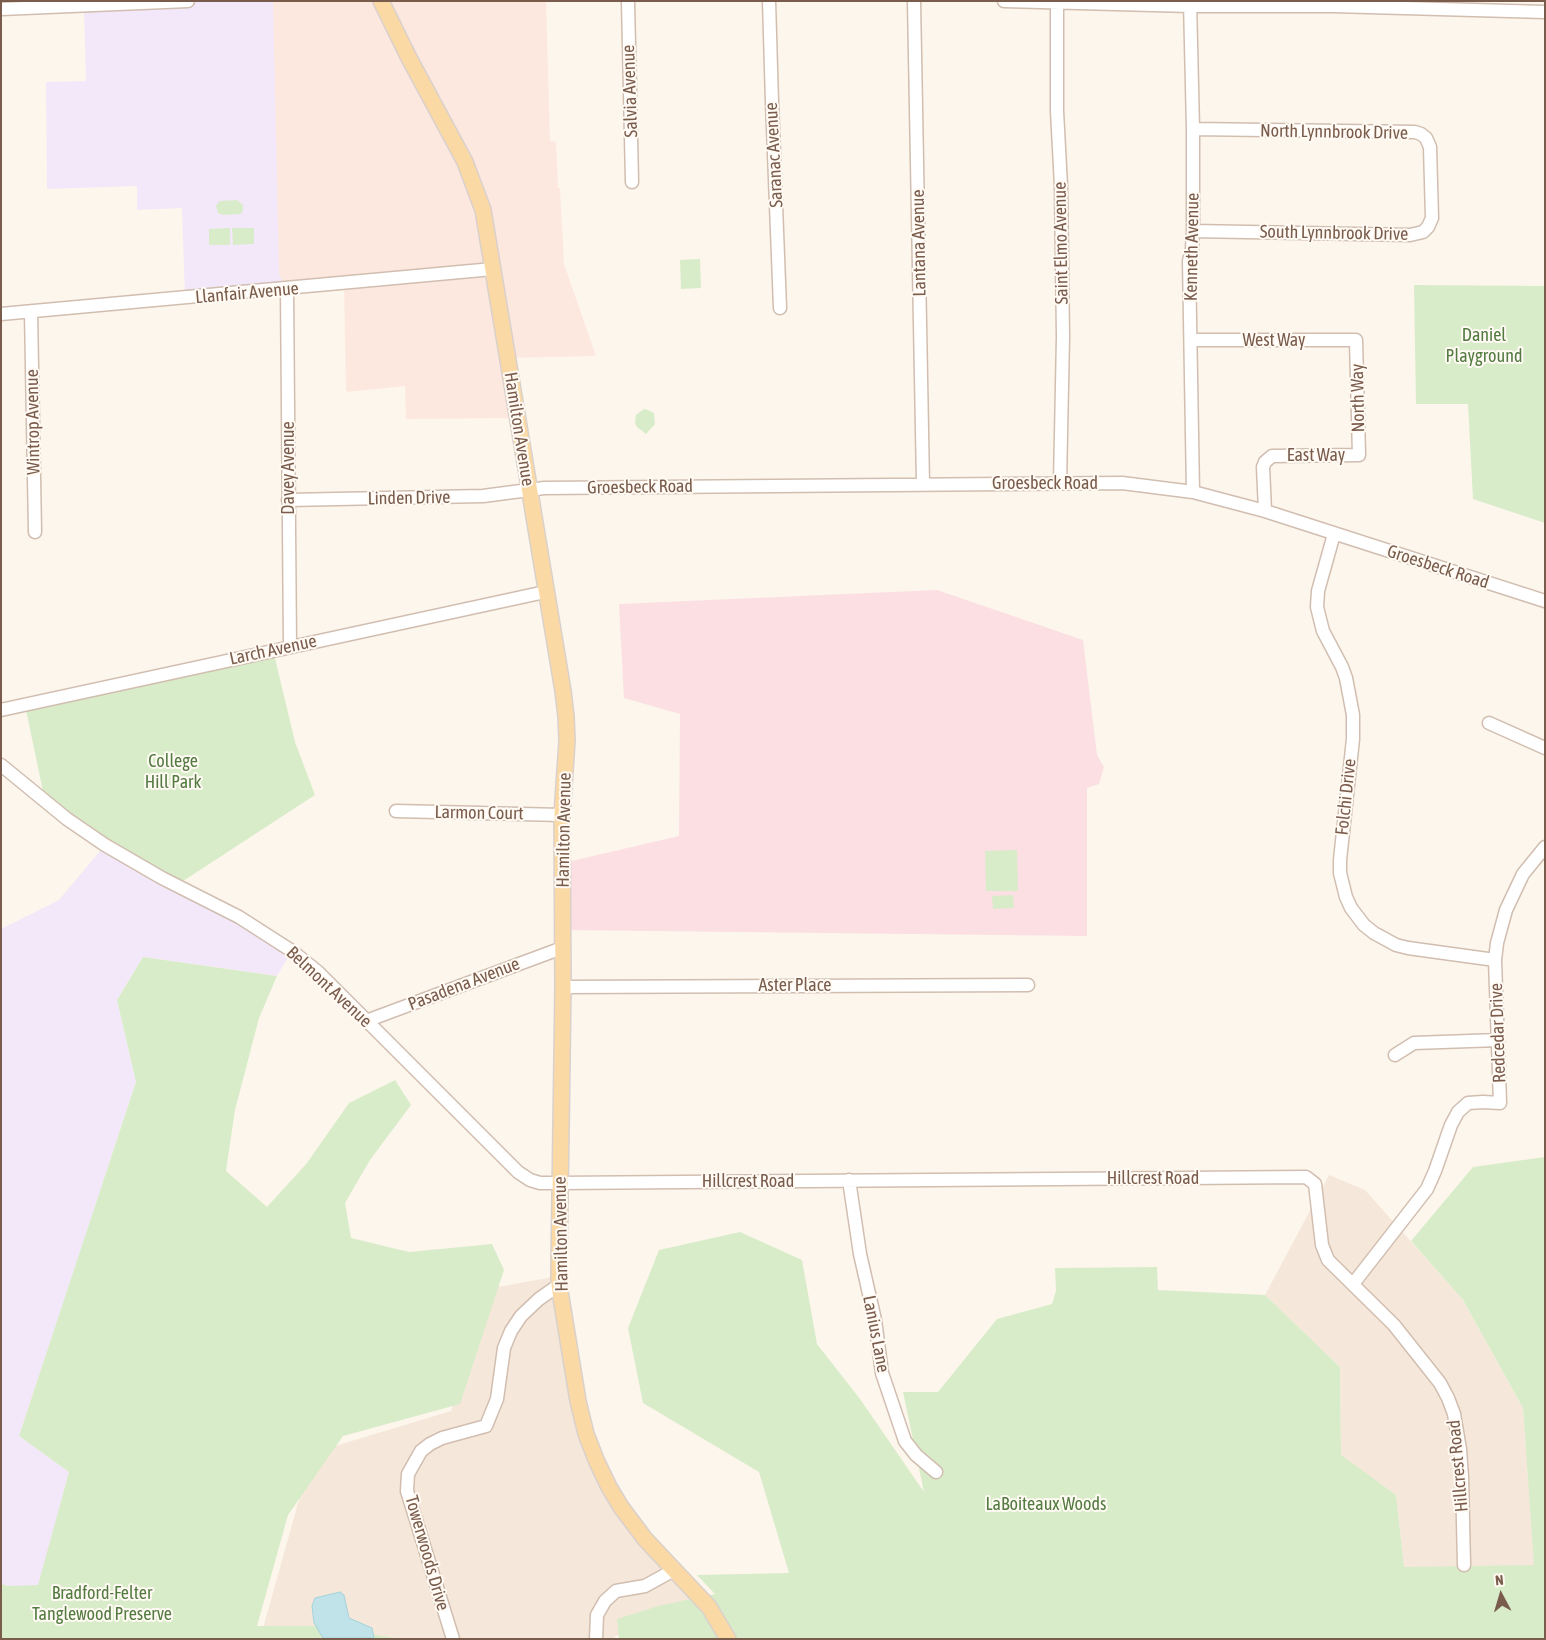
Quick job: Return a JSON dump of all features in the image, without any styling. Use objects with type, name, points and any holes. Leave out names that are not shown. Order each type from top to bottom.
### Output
[{"type":"main road","name":"Hamilton Avenue","points":[[381,1],[471,175],[483,210],[566,716],[562,814],[563,987],[559,1183],[560,1285],[578,1401],[586,1434],[609,1488],[645,1539],[709,1607],[728,1639]]},
{"type":"street","points":[[1,9],[188,1]]},
{"type":"street","name":"Salvia Avenue","points":[[628,1],[632,182]]},
{"type":"street","name":"Saranac Avenue","points":[[769,1],[780,308]]},
{"type":"street","name":"Lantana Avenue","points":[[914,1],[924,484]]},
{"type":"street","points":[[1004,1],[1333,4],[1545,12]]},
{"type":"street","name":"Saint Elmo Avenue","points":[[1057,2],[1057,111],[1061,186],[1063,337],[1060,482]]},
{"type":"street","name":"Kenneth Avenue","points":[[1190,3],[1193,231],[1192,250],[1189,261],[1194,492]]},
{"type":"street","name":"North Lynnbrook Drive","points":[[1193,129],[1415,132],[1421,134],[1430,144],[1432,184]]},
{"type":"street","name":"South Lynnbrook Drive","points":[[1193,231],[1417,235],[1423,232],[1431,221],[1432,184]]},
{"type":"street","name":"Llanfair Avenue","points":[[1,314],[493,269]]},
{"type":"street","name":"Davey Avenue","points":[[287,289],[290,646]]},
{"type":"street","name":"Wintrop Avenue","points":[[31,312],[35,532]]},
{"type":"street","name":"West Way","points":[[1191,340],[1356,340]]},
{"type":"street","name":"North Way","points":[[1356,340],[1359,456]]},
{"type":"street","name":"East Way","points":[[1265,511],[1263,467],[1268,458],[1277,455],[1359,456]]},
{"type":"street","name":"Groesbeck Road","points":[[529,492],[544,488],[1060,482],[1122,483],[1194,492],[1265,511],[1545,601]]},
{"type":"street","name":"Linden Drive","points":[[288,500],[483,496],[529,492]]},
{"type":"street","name":"Folchi Drive","points":[[1334,534],[1318,591],[1318,607],[1323,631],[1346,678],[1353,715],[1353,739],[1340,860],[1342,885],[1346,897],[1351,908],[1364,925],[1396,945],[1495,960]]},
{"type":"street","name":"Larch Avenue","points":[[1,710],[545,592]]},
{"type":"street","points":[[1489,723],[1545,748]]},
{"type":"street","name":"Belmont Avenue","points":[[1,765],[67,819],[105,845],[162,878],[239,917],[292,951],[318,972],[518,1172],[530,1180],[540,1183],[559,1183]]},
{"type":"street","name":"Larmon Court","points":[[396,811],[562,814]]},
{"type":"street","name":"Redcedar Drive","points":[[1353,1284],[1427,1189],[1435,1172],[1451,1125],[1458,1112],[1468,1103],[1500,1103],[1495,960],[1500,926],[1523,874],[1545,847]]},
{"type":"street","name":"Pasadena Avenue","points":[[366,1021],[562,948]]},
{"type":"street","name":"Aster Place","points":[[563,987],[1028,985]]},
{"type":"street","points":[[1395,1056],[1414,1043],[1498,1040]]},
{"type":"street","name":"Hillcrest Road","points":[[559,1183],[1306,1177],[1315,1184],[1322,1245],[1328,1260],[1394,1325],[1440,1383],[1448,1398],[1454,1414],[1460,1449],[1464,1565]]},
{"type":"street","name":"Lanius Lane","points":[[849,1180],[860,1254],[874,1320],[882,1373],[905,1441],[916,1455],[936,1472]]},
{"type":"street","name":"Towerwoods Drive","points":[[452,1639],[408,1491],[408,1474],[420,1451],[430,1444],[442,1438],[486,1426],[497,1399],[504,1348],[510,1331],[521,1316],[539,1299],[560,1285]]},
{"type":"street","points":[[596,1639],[597,1615],[605,1601],[616,1591],[645,1586],[674,1570]]},
{"type":"shaded area","points":[[188,1],[273,1],[279,274],[287,289],[185,298],[182,208],[137,210],[137,186],[47,189],[46,82],[86,81],[84,6]]},
{"type":"shaded area","points":[[267,1],[546,1],[550,141],[556,142],[564,264],[596,356],[506,358],[517,418],[406,419],[405,386],[346,392],[344,284],[279,290]]},
{"type":"shaded area","points":[[937,590],[1083,640],[1097,755],[1104,767],[1099,784],[1087,788],[1087,936],[562,930],[563,863],[679,836],[680,714],[624,698],[619,604]]},
{"type":"shaded area","points":[[105,845],[292,951],[277,976],[143,957],[117,1000],[136,1082],[19,1436],[69,1472],[37,1592],[1,1584],[1,929],[59,900]]},
{"type":"shaded area","points":[[1329,1175],[1365,1190],[1463,1300],[1523,1408],[1536,1585],[1406,1587],[1396,1495],[1341,1456],[1340,1367],[1265,1295]]},
{"type":"shaded area","points":[[559,1276],[578,1401],[609,1487],[702,1599],[614,1637],[614,1639],[260,1639],[312,1453],[451,1411],[492,1288]]},
{"type":"green space","points":[[237,200],[243,205],[241,214],[223,215],[218,213],[216,206],[220,201]]},
{"type":"green space","points":[[230,228],[230,245],[209,245],[209,229]]},
{"type":"green space","points":[[232,228],[254,228],[254,244],[233,245]]},
{"type":"green space","points":[[700,259],[701,288],[681,289],[680,260]]},
{"type":"green space","name":"Daniel Playground","points":[[1414,285],[1545,286],[1545,523],[1473,499],[1468,404],[1416,404]]},
{"type":"green space","points":[[644,409],[654,413],[655,424],[646,434],[635,423],[636,415]]},
{"type":"green space","name":"College Hill Park","points":[[273,650],[295,742],[315,795],[177,885],[45,801],[25,705]]},
{"type":"green space","points":[[1017,850],[1018,891],[986,891],[985,851]]},
{"type":"green space","points":[[1013,895],[1014,908],[993,909],[992,896]]},
{"type":"green space","name":"Bradford-Felter Tanglewood Preserve","points":[[143,957],[277,976],[259,1018],[235,1110],[226,1171],[267,1207],[307,1163],[349,1103],[395,1080],[411,1105],[370,1160],[345,1203],[351,1238],[409,1252],[492,1244],[504,1270],[460,1404],[343,1436],[288,1515],[257,1626],[322,1626],[401,1639],[1,1639],[1,1584],[8,1586],[38,1585],[69,1472],[19,1436],[136,1082],[117,1000]]},
{"type":"green space","name":"LaBoiteaux Woods","points":[[1545,1157],[1545,1639],[619,1639],[617,1619],[658,1606],[715,1594],[697,1575],[789,1573],[759,1472],[643,1403],[628,1328],[659,1250],[740,1232],[802,1260],[817,1344],[860,1399],[924,1492],[903,1392],[938,1392],[997,1319],[1052,1304],[1056,1291],[1055,1268],[1157,1267],[1158,1290],[1265,1295],[1340,1367],[1341,1455],[1396,1495],[1404,1567],[1534,1565],[1523,1408],[1463,1300],[1411,1241],[1473,1167]]},
{"type":"water","points":[[340,1592],[344,1595],[349,1618],[372,1628],[374,1638],[323,1638],[314,1623],[312,1606],[315,1598]]}]
